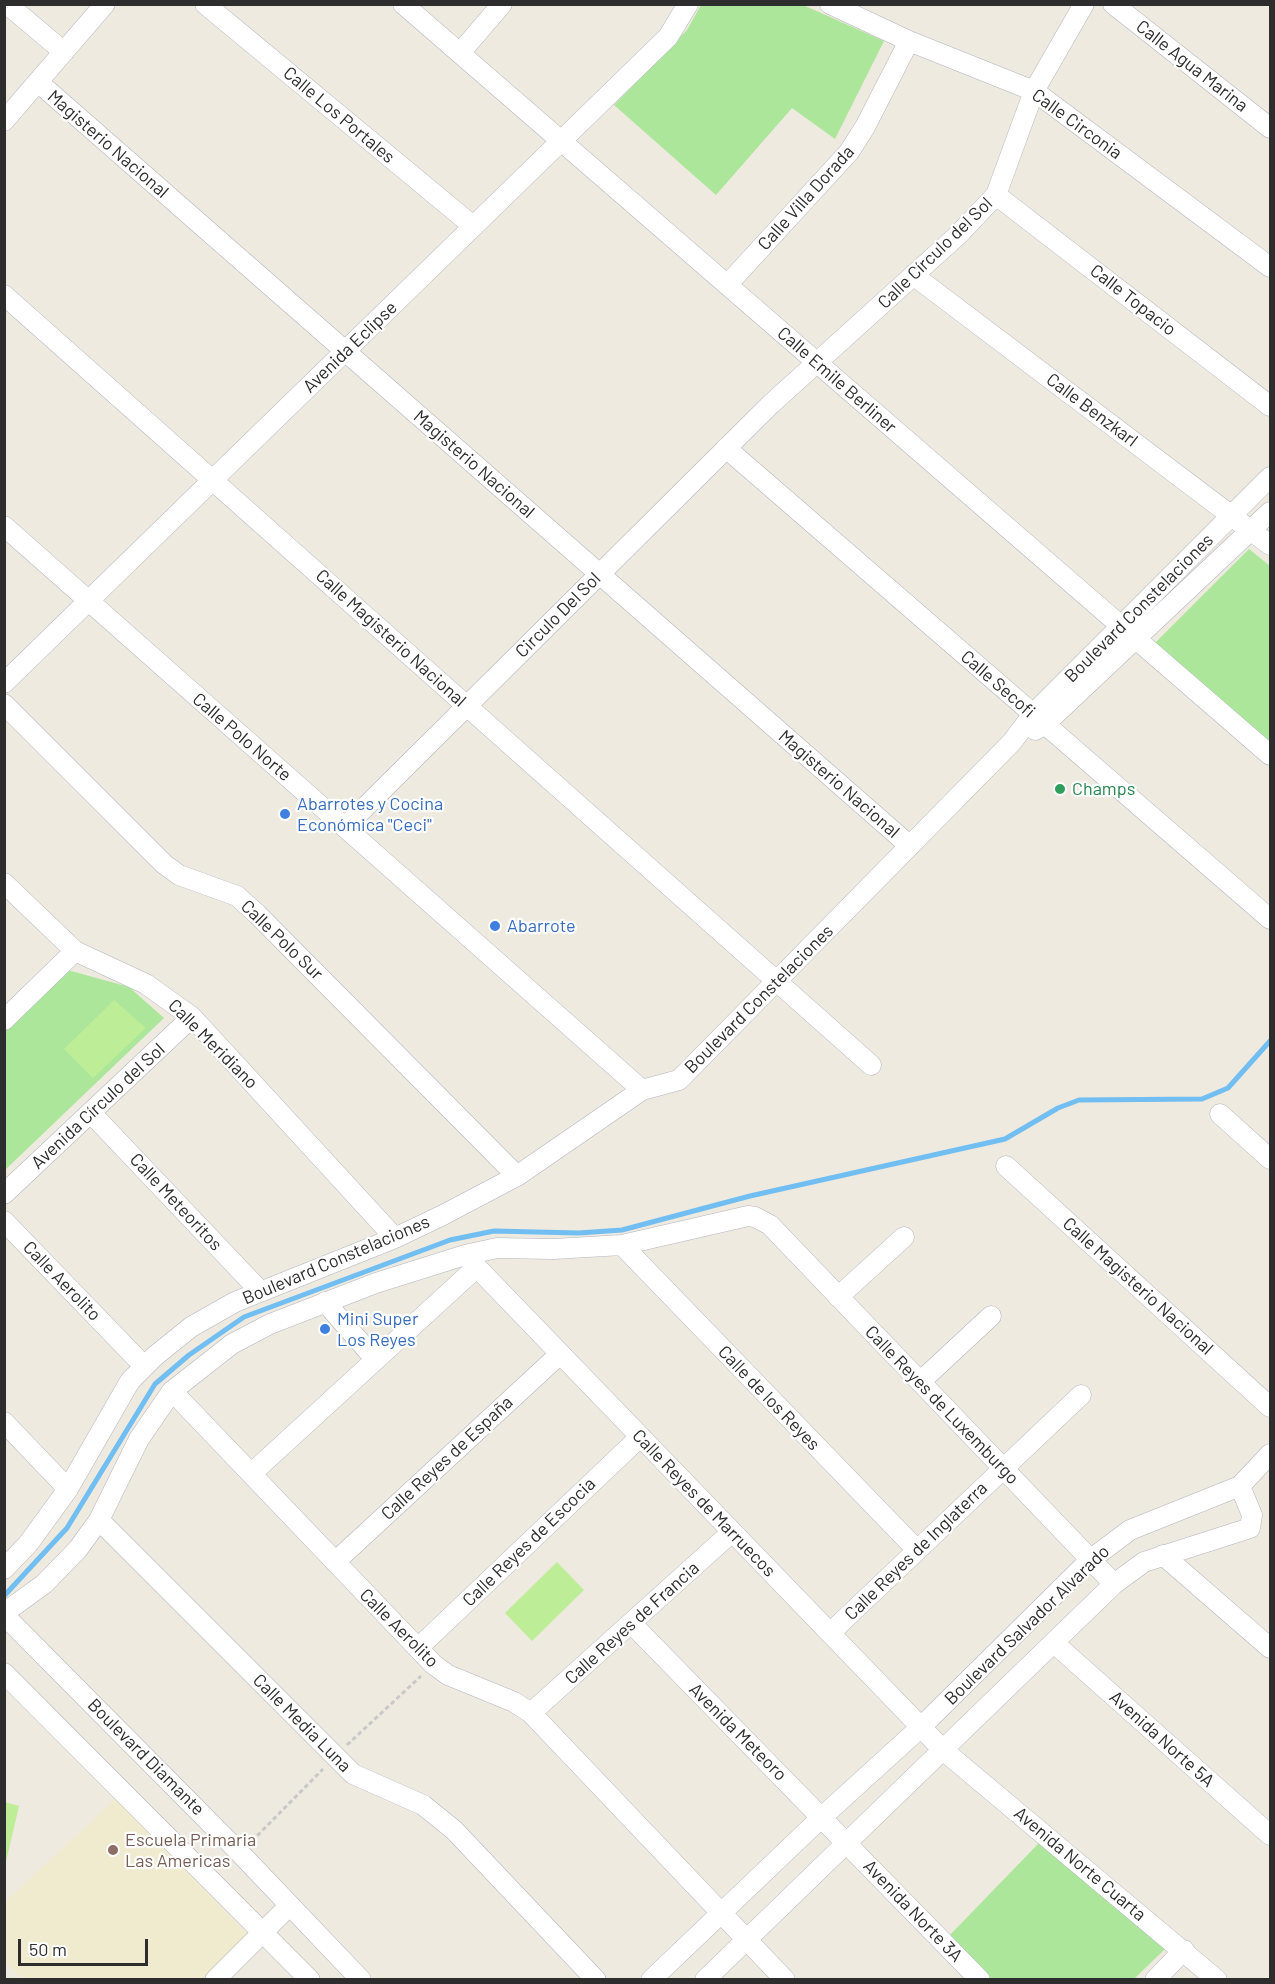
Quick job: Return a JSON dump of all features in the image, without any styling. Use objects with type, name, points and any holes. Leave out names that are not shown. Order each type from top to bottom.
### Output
[{"type":"street","points":[[7,4],[64,51]]},
{"type":"street","points":[[4,121],[105,4]]},
{"type":"street","name":"Calle Los Portales","points":[[205,4],[473,226]]},
{"type":"street","name":"Calle Emile Berliner","points":[[404,4],[1270,755]]},
{"type":"street","points":[[460,53],[502,4]]},
{"type":"street","name":"Avenida Eclipse","points":[[4,683],[668,37],[688,4]]},
{"type":"street","name":"Calle Circonia","points":[[830,4],[909,41],[1034,91],[1270,267]]},
{"type":"street","name":"Calle Agua Marina","points":[[1113,4],[1270,128]]},
{"type":"street","name":"Calle Círculo del Sol","points":[[771,404],[957,235],[996,195],[1034,91],[1073,9]]},
{"type":"street","name":"Calle Villa Dorada","points":[[727,285],[849,152],[865,128],[909,41]]},
{"type":"street","name":"Magisterio Nacional","points":[[38,82],[910,846]]},
{"type":"street","name":"Calle Topacio","points":[[996,195],[1270,406]]},
{"type":"street","name":"Calle Benzkarl","points":[[913,275],[1270,545]]},
{"type":"street","name":"Calle Magisterio Nacional","points":[[4,295],[215,479],[871,1065]]},
{"type":"street","name":"Circulo Del Sol","points":[[345,827],[771,404]]},
{"type":"street","name":"Calle Secofi","points":[[726,448],[1270,920]]},
{"type":"street","name":"Boulevard Constelaciones","points":[[4,1569],[28,1544],[68,1489],[125,1389],[144,1366],[191,1327],[260,1291],[395,1238],[517,1176],[642,1090],[679,1080],[1012,742],[1039,720],[1128,632],[1232,515],[1270,477]]},
{"type":"street","name":"Boulevard Constelaciones","points":[[1128,632],[1270,512]]},
{"type":"street","name":"Calle Polo Norte","points":[[4,526],[642,1090]]},
{"type":"street","name":"Calle Polo Sur","points":[[4,704],[164,864],[179,875],[237,896],[257,914],[517,1176]]},
{"type":"street","name":"Calle Meridiano","points":[[4,883],[75,951],[146,984],[192,1017],[395,1238]]},
{"type":"street","points":[[4,1020],[75,951]]},
{"type":"street","name":"Avenida Círculo del Sol","points":[[4,1194],[92,1114],[192,1017]]},
{"type":"street","name":"Calle Meteoritos","points":[[92,1114],[260,1291]]},
{"type":"street","points":[[1220,1114],[1270,1159]]},
{"type":"street","name":"Calle Magisterio Nacional","points":[[1006,1166],[1270,1407]]},
{"type":"street","name":"Boulevard Constelaciones","points":[[4,1614],[44,1584],[78,1549],[99,1520],[139,1439],[172,1392],[232,1344],[270,1324],[325,1302],[471,1261],[497,1248],[554,1249],[622,1245],[748,1216],[755,1216],[770,1225]]},
{"type":"street","name":"Calle Aerolito","points":[[4,1221],[144,1366]]},
{"type":"street","name":"Calle Reyes de Luxemburgo","points":[[770,1225],[1114,1584]]},
{"type":"street","points":[[838,1297],[904,1236]]},
{"type":"street","name":"Calle de los Reyes","points":[[622,1245],[917,1550]]},
{"type":"street","points":[[252,1473],[375,1359],[471,1261]]},
{"type":"street","name":"Calle Reyes de Marruecos","points":[[471,1261],[943,1750]]},
{"type":"street","points":[[325,1302],[375,1359]]},
{"type":"street","points":[[920,1382],[991,1316]]},
{"type":"street","name":"Calle Reyes de España","points":[[334,1562],[560,1354]]},
{"type":"street","name":"Calle Aerolito","points":[[172,1392],[433,1664],[448,1675],[514,1702],[531,1713],[785,1980]]},
{"type":"street","name":"Calle Reyes de Inglaterra","points":[[830,1633],[1081,1395]]},
{"type":"street","points":[[4,1422],[68,1489]]},
{"type":"street","name":"Calle Reyes de Escocia","points":[[418,1648],[640,1437]]},
{"type":"street","points":[[1240,1486],[1270,1454]]},
{"type":"street","name":"Boulevard Salvador Alvarado","points":[[651,1980],[822,1817],[921,1727],[1090,1560],[1130,1530],[1240,1486],[1252,1515],[1252,1524],[1247,1531],[1143,1562],[1114,1584],[705,1980]]},
{"type":"street","name":"Calle Media Luna","points":[[99,1520],[354,1774],[423,1805],[454,1830],[596,1980]]},
{"type":"street","name":"Calle Reyes de Francia","points":[[531,1713],[732,1532]]},
{"type":"street","points":[[1163,1555],[1270,1648]]},
{"type":"street","name":"Boulevard Diamante","points":[[4,1614],[240,1853],[361,1980]]},
{"type":"street","name":"Avenida Meteoro","points":[[631,1623],[846,1842]]},
{"type":"street","name":"Avenida Norte 5A","points":[[1054,1643],[1270,1835]]},
{"type":"street","points":[[4,1673],[310,1980]]},
{"type":"street","name":"Avenida Norte Cuarta","points":[[943,1750],[1217,1980]]},
{"type":"street","name":"Avenida Norte 3A","points":[[846,1842],[980,1980]]},
{"type":"street","points":[[215,1980],[289,1906]]},
{"type":"street","points":[[1155,1980],[1184,1950]]},
{"type":"shaded area","name":"Escuela Primaria Las Americas","points":[[115,1799],[249,1935],[204,1979],[22,1979],[5,1961],[5,1902]]},
{"type":"green space","points":[[701,5],[803,5],[884,41],[835,139],[792,108],[716,195],[614,105],[687,30]]},
{"type":"green space","points":[[1249,549],[1270,566],[1270,745],[1154,644]]},
{"type":"green space","points":[[64,969],[129,987],[164,1018],[5,1170],[5,1028]]},
{"type":"green space","points":[[114,1000],[146,1028],[93,1078],[64,1049]]},
{"type":"green space","points":[[557,1562],[584,1590],[532,1641],[505,1613]]},
{"type":"green space","points":[[4,1802],[19,1806],[5,1866]]},
{"type":"green space","points":[[1039,1843],[1165,1949],[1134,1979],[990,1979],[948,1937]]},
{"type":"waterway","points":[[4,1596],[67,1528],[155,1384],[189,1355],[244,1317],[450,1240],[494,1231],[579,1233],[622,1230],[750,1196],[1005,1139],[1058,1108],[1079,1100],[1202,1099],[1228,1088],[1270,1041]]},
{"type":"place","name":"Champs","points":[[1060,789]]},
{"type":"place","name":"Abarrotes y Cocina Económica ''Ceci''","points":[[285,814]]},
{"type":"place","name":"Abarrote","points":[[495,926]]},
{"type":"place","name":"Mini Super Los Reyes","points":[[325,1329]]},
{"type":"place","name":"Escuela Primaria Las Americas","points":[[113,1850]]}]
